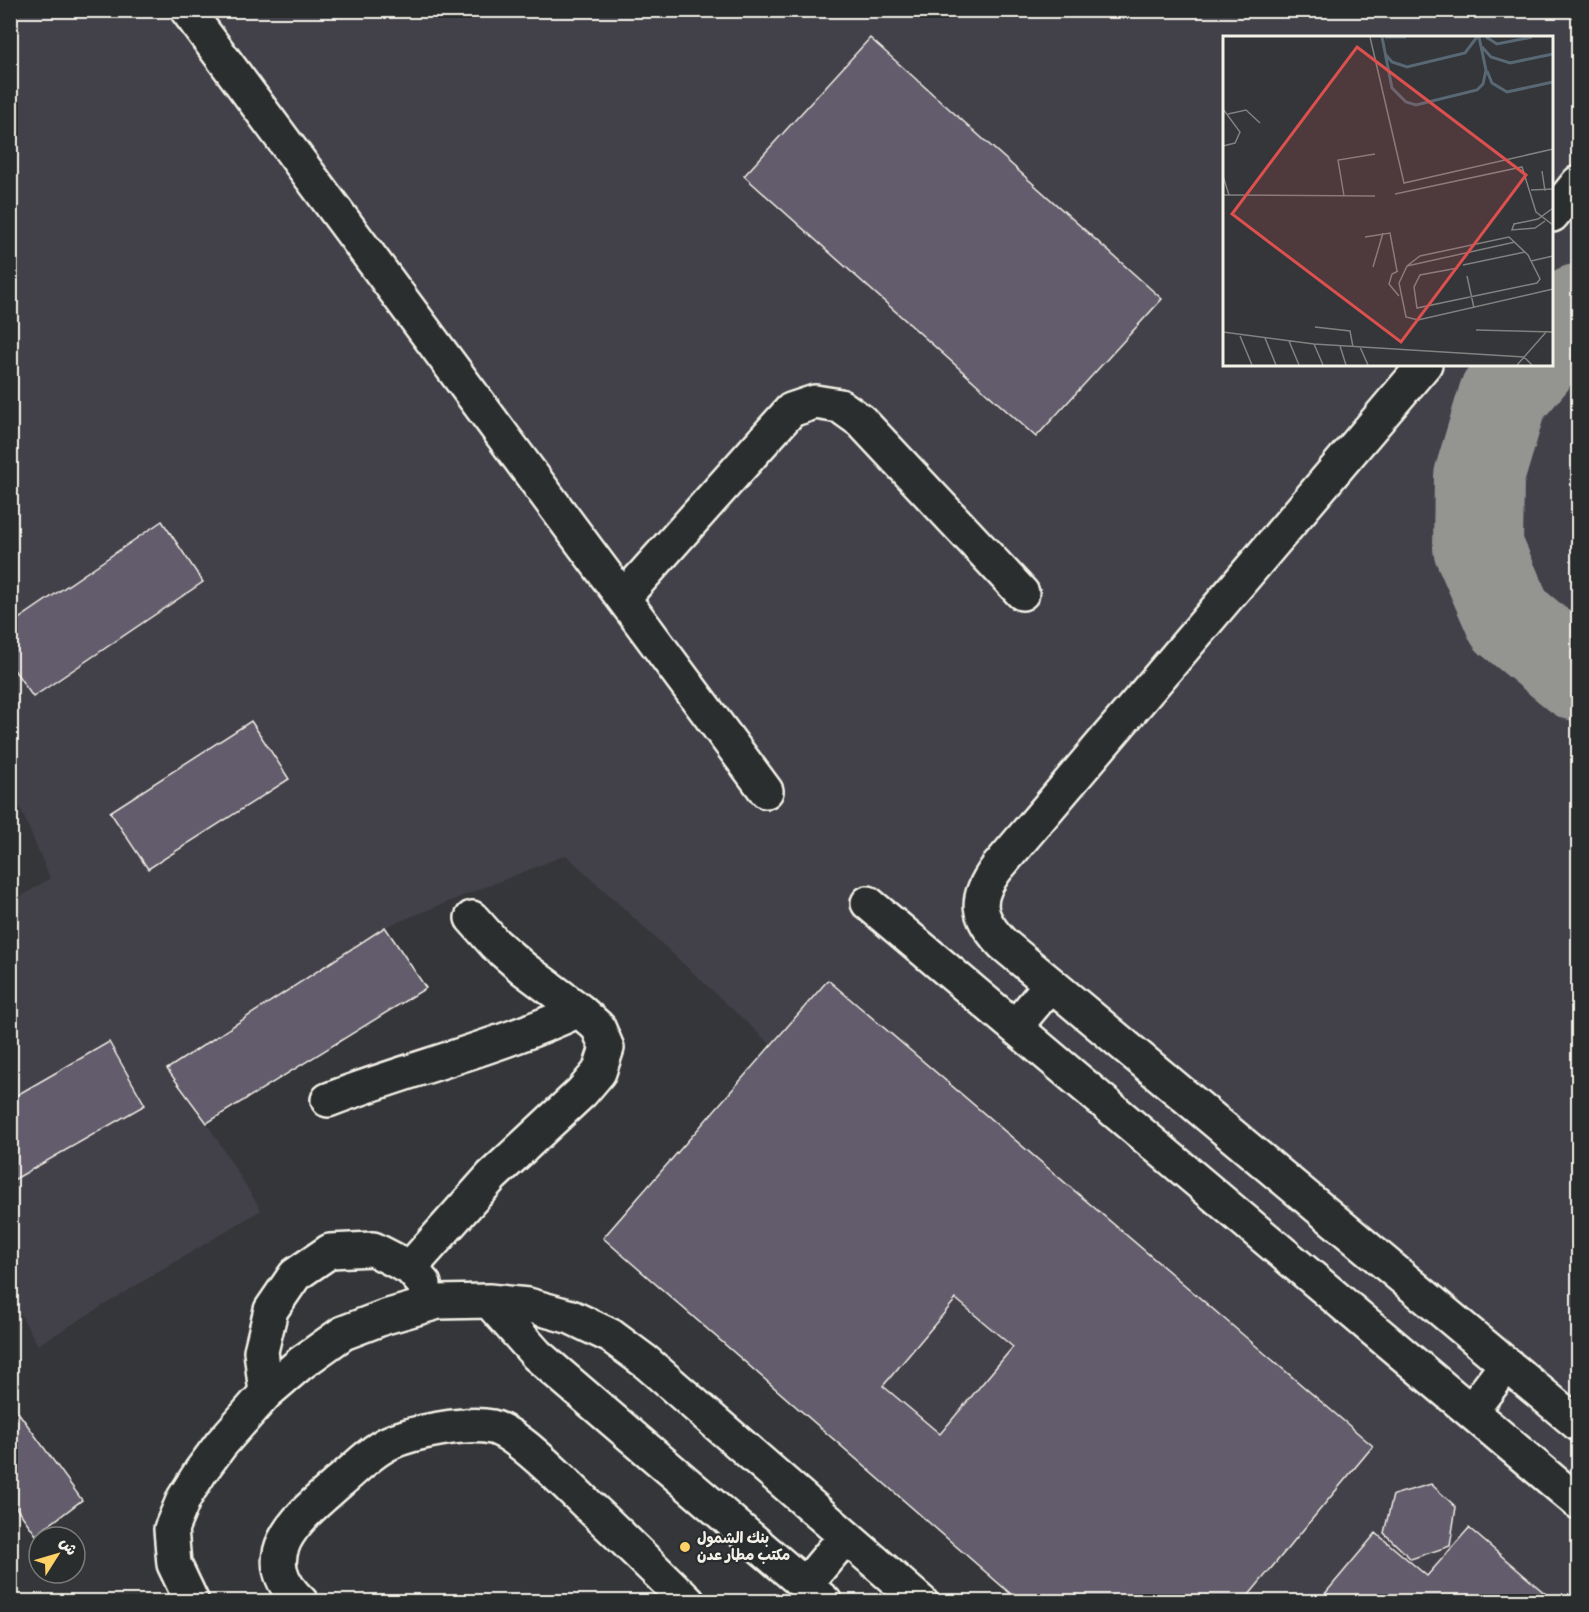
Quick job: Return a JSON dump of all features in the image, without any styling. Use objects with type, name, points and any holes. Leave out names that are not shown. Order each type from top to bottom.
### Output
[{"type":"lane","points":[[187,10],[766,791]]},
{"type":"lane","points":[[1553,213],[1578,183]]},
{"type":"lane","points":[[1423,366],[984,886],[981,908],[987,928],[1003,944],[1578,1424]]},
{"type":"lane","points":[[623,598],[791,410],[815,402],[840,406],[861,421],[1022,592]]},
{"type":"lane","points":[[868,903],[1578,1502]]},
{"type":"lane","points":[[410,1268],[492,1176],[582,1092],[598,1072],[607,1048],[598,1027],[510,957],[472,918]]},
{"type":"lane","points":[[1015,1027],[1051,984]]},
{"type":"lane","points":[[328,1100],[368,1084],[520,1035],[579,1010]]},
{"type":"lane","points":[[266,1393],[261,1351],[271,1310],[295,1275],[330,1251],[373,1249],[410,1268],[438,1302]]},
{"type":"lane","points":[[489,1301],[503,1320],[537,1355],[815,1593],[845,1537]]},
{"type":"lane","points":[[192,1602],[174,1564],[171,1529],[184,1498],[201,1471],[221,1444],[266,1393],[343,1333],[385,1317],[438,1302],[489,1301],[528,1305],[571,1317],[611,1336],[646,1362],[921,1602]]},
{"type":"lane","points":[[1471,1411],[1507,1364]]},
{"type":"lane","points":[[301,1602],[283,1580],[279,1568],[282,1543],[299,1519],[372,1454],[389,1442],[444,1428],[468,1426],[493,1427],[518,1441],[568,1485],[688,1602]]},
{"type":"shaded area","points":[[10,11],[1578,11],[1578,1601],[1020,1601],[603,1238],[771,1045],[566,855],[385,927],[167,1068],[207,1123],[261,1210],[38,1345],[10,1296],[11,903],[50,878],[10,784]]},
{"type":"building","points":[[870,38],[1162,299],[1036,437],[744,176]]},
{"type":"building","points":[[162,521],[203,582],[33,697],[10,664],[10,625]]},
{"type":"building","points":[[251,721],[289,779],[148,869],[110,812]]},
{"type":"building","points":[[385,927],[426,988],[207,1123],[167,1069]]},
{"type":"building","points":[[828,980],[1373,1446],[1243,1602],[1020,1602],[603,1238]],"holes":[[[956,1299],[1013,1347],[940,1434],[883,1386]]]},
{"type":"building","points":[[109,1042],[145,1105],[10,1182],[10,1099]]},
{"type":"building","points":[[10,1401],[82,1500],[49,1525],[29,1525],[10,1499]]},
{"type":"building","points":[[1431,1484],[1456,1507],[1450,1546],[1411,1559],[1384,1533],[1393,1495]]},
{"type":"building","points":[[1469,1528],[1555,1602],[1318,1602],[1376,1533],[1427,1576]]},
{"type":"taxiway","points":[[1553,339],[1578,309]]},
{"type":"taxiway","points":[[1529,366],[1503,397],[1479,477],[1478,547],[1510,620],[1578,676]]},
{"type":"place","name":"بنك الشمول مكتب مطار عدن","points":[[685,1547]]}]
